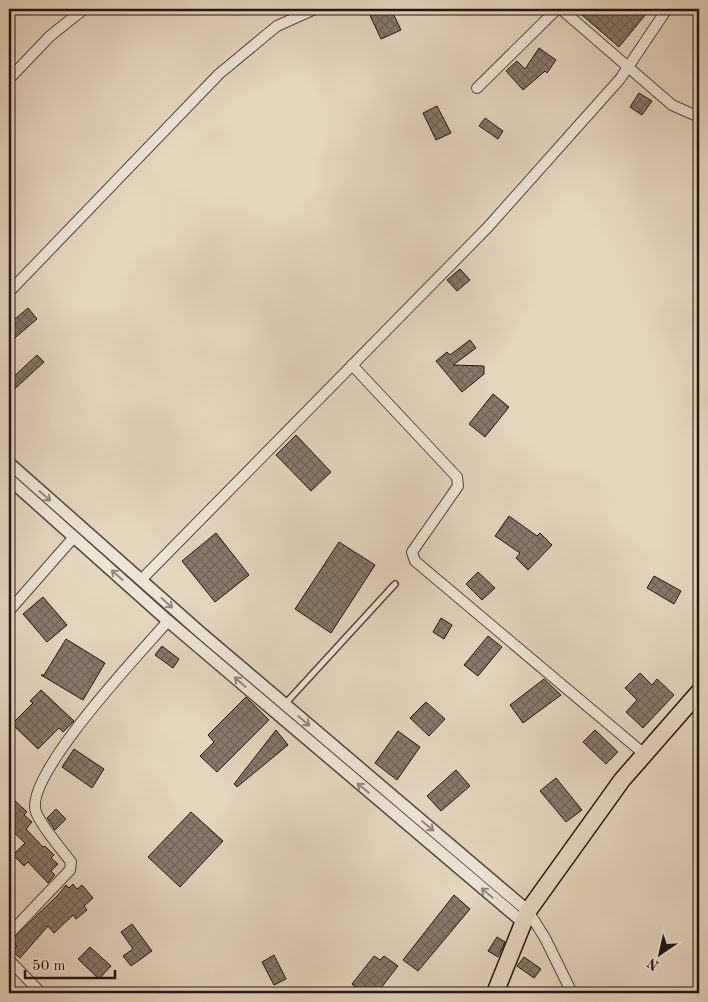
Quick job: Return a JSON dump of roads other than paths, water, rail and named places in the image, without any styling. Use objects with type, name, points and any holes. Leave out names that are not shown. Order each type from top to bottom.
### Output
[{"type":"highway","points":[[495,993],[526,918],[622,780],[643,753],[699,692]]},
{"type":"street","points":[[9,79],[50,36],[84,9]]},
{"type":"street","points":[[9,292],[219,74],[277,26],[315,9]]},
{"type":"street","points":[[477,88],[559,9],[672,105],[699,117]]},
{"type":"street","points":[[141,580],[488,227],[628,69],[667,9]]},
{"type":"street","points":[[352,365],[457,477],[458,486],[412,552],[415,561],[643,753]]},
{"type":"street","points":[[9,463],[526,918],[546,938],[572,993]]},
{"type":"street","points":[[9,479],[168,621],[277,714],[526,918]]},
{"type":"street","points":[[9,611],[74,537]]},
{"type":"street","points":[[9,934],[70,870],[71,862],[36,812],[36,799],[50,768],[75,730],[168,621]]},
{"type":"street","points":[[10,965],[41,993]]},
{"type":"lane","points":[[277,714],[395,584]]}]
